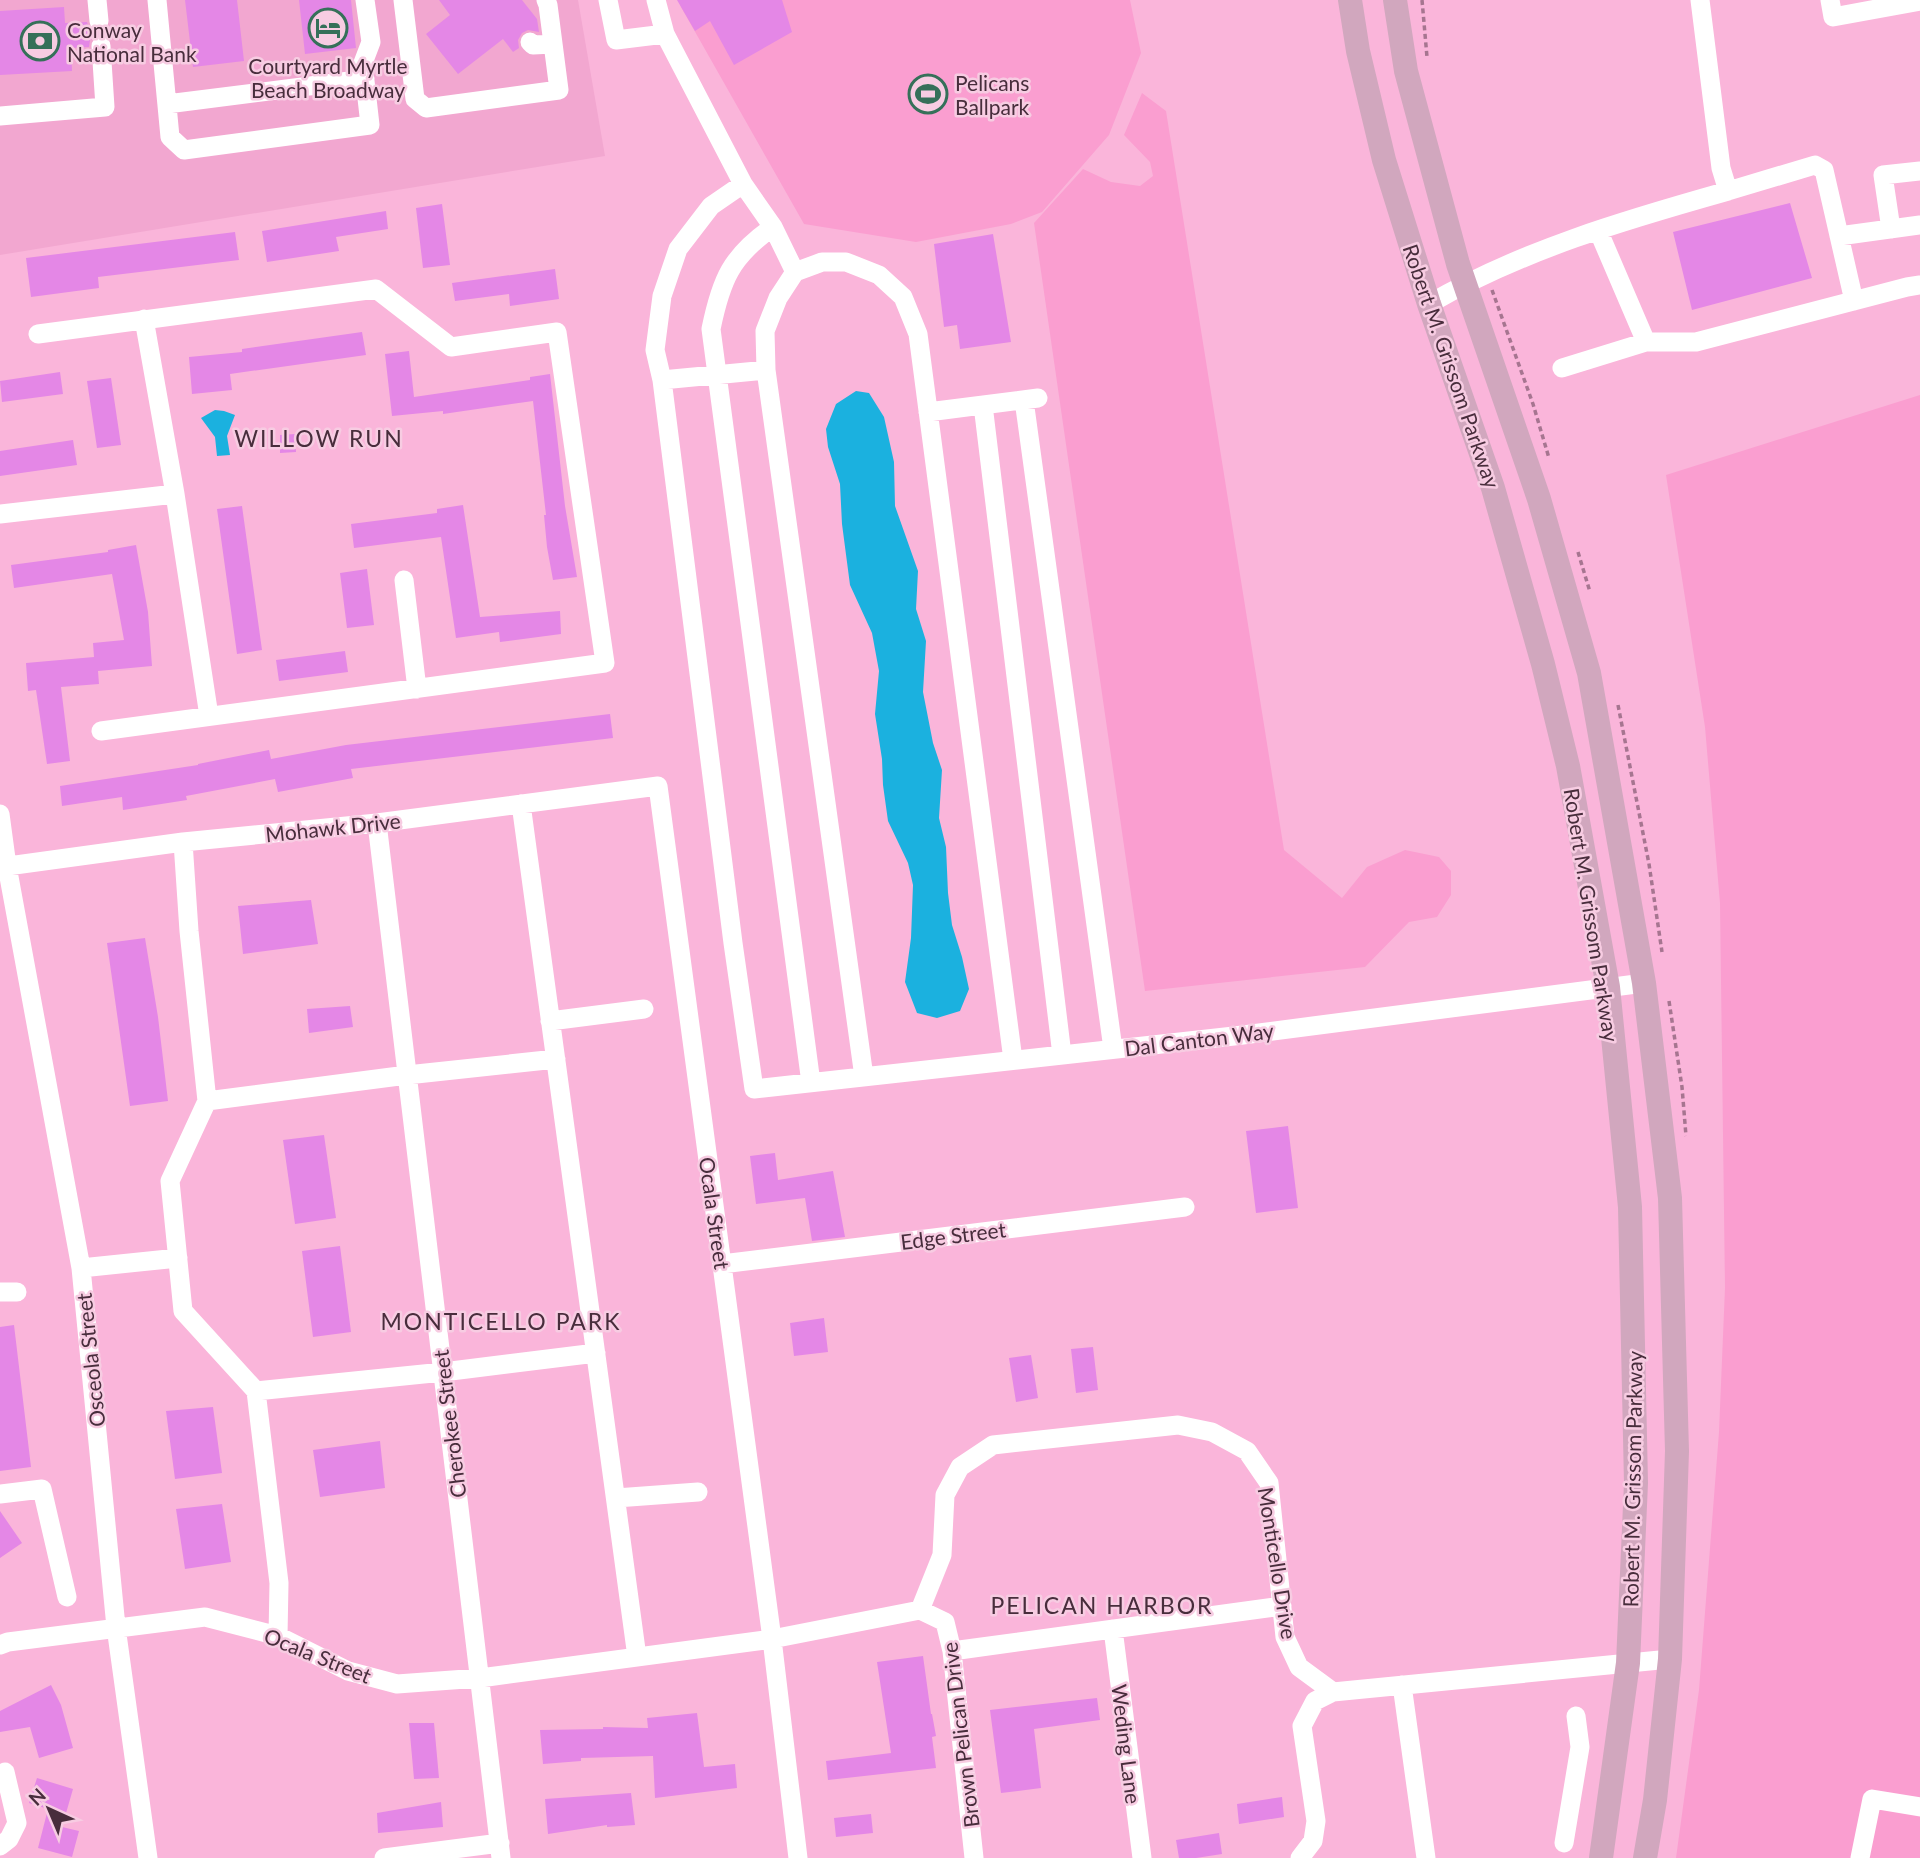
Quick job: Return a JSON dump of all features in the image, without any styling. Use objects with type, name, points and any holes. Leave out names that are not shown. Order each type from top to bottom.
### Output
[{"type":"main road","name":"Robert M. Grissom Parkway","points":[[1350,0],[1358,51],[1384,160],[1429,304],[1493,488],[1543,664],[1568,766],[1608,988],[1630,1207],[1636,1483],[1628,1663],[1601,1858]]},
{"type":"main road","name":"Robert M. Grissom Parkway","points":[[1395,0],[1406,72],[1458,264],[1539,499],[1589,673],[1644,983],[1670,1198],[1677,1451],[1670,1659],[1655,1800],[1645,1858]]},
{"type":"street","points":[[97,0],[99,21]]},
{"type":"street","points":[[157,0],[170,137],[184,150],[370,125],[363,63],[371,42],[365,0]]},
{"type":"street","points":[[403,0],[415,99],[426,108],[559,90],[546,0]]},
{"type":"street","points":[[608,0],[616,40],[665,34]]},
{"type":"street","points":[[656,0],[665,34],[743,184],[773,227],[795,272]]},
{"type":"street","points":[[1700,0],[1721,168],[1728,191]]},
{"type":"street","points":[[1830,0],[1833,17],[1920,1]]},
{"type":"street","points":[[530,42],[533,45],[553,44]]},
{"type":"street","points":[[0,116],[106,107],[101,46]]},
{"type":"street","points":[[167,103],[365,79]]},
{"type":"street","points":[[1429,304],[1465,284],[1569,239],[1815,165],[1824,170],[1854,300]]},
{"type":"street","points":[[1891,229],[1884,175],[1920,171]]},
{"type":"street","points":[[743,184],[711,206],[678,249],[662,296],[655,350],[662,380],[766,370]]},
{"type":"street","points":[[1839,236],[1920,225]]},
{"type":"street","points":[[773,227],[753,241],[733,264],[718,296],[712,329],[811,1083]]},
{"type":"street","points":[[1598,230],[1646,342]]},
{"type":"street","points":[[864,1077],[766,370],[765,331],[778,298],[795,272],[822,262],[846,262],[879,275],[903,297],[918,334],[1013,1060]]},
{"type":"street","points":[[1562,368],[1646,342],[1696,342],[1920,285]]},
{"type":"street","points":[[38,334],[376,289],[451,347],[556,332],[606,663],[101,730]]},
{"type":"street","points":[[144,320],[209,716]]},
{"type":"street","name":"Dal Canton Way","points":[[662,380],[754,1089],[1243,1035],[1644,983]]},
{"type":"street","points":[[928,412],[1031,399],[1113,1049]]},
{"type":"street","points":[[983,405],[1062,1055]]},
{"type":"street","points":[[0,514],[174,494]]},
{"type":"street","points":[[404,580],[417,688]]},
{"type":"street","name":"Mohawk Drive","points":[[4,866],[183,842],[377,823],[658,786]]},
{"type":"street","name":"Ocala Street","points":[[658,786],[772,1639],[798,1858]]},
{"type":"street","points":[[521,804],[637,1657]]},
{"type":"street","name":"Osceola Street","points":[[0,814],[4,866],[81,1268],[116,1627],[148,1858]]},
{"type":"street","name":"Cherokee Street","points":[[377,823],[500,1851]]},
{"type":"street","points":[[183,842],[206,1101],[170,1181],[183,1311],[256,1391],[279,1583],[278,1636]]},
{"type":"street","points":[[550,1021],[644,1009]]},
{"type":"street","points":[[206,1101],[556,1059]]},
{"type":"street","name":"Edge Street","points":[[722,1264],[1185,1207]]},
{"type":"street","points":[[81,1268],[178,1258]]},
{"type":"street","points":[[256,1391],[443,1373],[596,1353]]},
{"type":"street","name":"Monticello Drive","points":[[920,1610],[942,1555],[945,1495],[960,1467],[993,1445],[1178,1425],[1212,1432],[1247,1451],[1269,1483],[1285,1637],[1299,1667],[1333,1692]]},
{"type":"street","points":[[0,1494],[42,1489],[66,1597]]},
{"type":"street","points":[[616,1499],[698,1492]]},
{"type":"street","points":[[952,1651],[1282,1606]]},
{"type":"street","points":[[772,1639],[920,1610]]},
{"type":"street","name":"Brown Pelican Drive","points":[[920,1610],[945,1622],[952,1651],[974,1858]]},
{"type":"street","name":"Ocala Street","points":[[0,1645],[116,1627],[205,1617],[278,1636],[348,1671],[397,1684],[480,1678],[772,1639]]},
{"type":"street","name":"Weding Lane","points":[[1113,1629],[1142,1858]]},
{"type":"street","points":[[1300,1858],[1313,1841],[1316,1821],[1302,1726],[1315,1701],[1333,1692],[1670,1659]]},
{"type":"street","points":[[1402,1685],[1426,1858]]},
{"type":"street","points":[[1564,1843],[1580,1747],[1576,1716]]},
{"type":"street","points":[[0,1846],[9,1839],[17,1823],[5,1772]]},
{"type":"street","points":[[1860,1858],[1872,1799],[1920,1807]]},
{"type":"street","points":[[384,1858],[500,1851]]},
{"type":"shaded area","points":[[0,0],[578,0],[605,156],[0,255]]},
{"type":"shaded area","name":"Pelicans Ballpark","points":[[679,0],[1130,0],[1141,53],[1109,135],[1042,212],[1011,224],[916,242],[804,224]]},
{"type":"shaded area","points":[[1142,93],[1166,111],[1284,850],[1342,898],[1367,867],[1405,850],[1439,857],[1451,871],[1451,895],[1437,917],[1409,922],[1365,967],[1145,991],[1034,223],[1083,169],[1111,182],[1140,186],[1153,176],[1150,162],[1124,135]]},
{"type":"shaded area","points":[[1920,395],[1920,1858],[1676,1858],[1699,1690],[1719,1432],[1725,1288],[1720,903],[1705,727],[1666,475]]},
{"type":"water","points":[[856,391],[869,393],[884,417],[894,462],[895,506],[918,571],[916,609],[926,641],[923,692],[933,743],[942,770],[939,818],[946,847],[952,925],[969,989],[960,1011],[937,1018],[917,1013],[905,982],[911,938],[913,885],[908,863],[888,821],[875,714],[879,671],[872,633],[850,585],[840,484],[828,447],[826,429],[836,404]]},
{"type":"water","points":[[215,410],[235,415],[227,436],[230,455],[217,456],[215,437],[201,418]]},
{"type":"building","points":[[185,0],[237,0],[244,61],[193,67]]},
{"type":"building","points":[[299,0],[351,0],[356,48],[305,54]]},
{"type":"building","points":[[439,0],[522,0],[537,19],[539,32],[528,30],[522,33],[518,40],[519,48],[513,52],[503,39],[458,74],[426,34],[450,15]]},
{"type":"building","points":[[677,0],[782,0],[792,32],[734,65],[710,21],[695,31]]},
{"type":"building","points":[[64,7],[65,23],[87,22],[89,29],[99,33],[109,28],[109,38],[100,34],[90,40],[89,47],[71,48],[72,71],[0,75],[0,11]]},
{"type":"building","points":[[1790,203],[1812,278],[1692,310],[1673,232]]},
{"type":"building","points":[[442,204],[450,265],[423,268],[416,208]]},
{"type":"building","points":[[386,211],[388,229],[336,237],[339,251],[267,262],[262,231]]},
{"type":"building","points":[[235,232],[239,260],[98,277],[99,288],[31,297],[26,258]]},
{"type":"building","points":[[993,234],[1011,342],[960,349],[957,325],[944,327],[934,244]]},
{"type":"building","points":[[555,269],[559,299],[510,306],[509,294],[455,301],[452,283]]},
{"type":"building","points":[[362,332],[366,355],[230,374],[232,390],[192,394],[189,357],[242,352],[242,349]]},
{"type":"building","points":[[409,351],[414,397],[530,380],[530,377],[550,374],[565,506],[577,577],[553,580],[547,547],[533,401],[443,414],[443,411],[392,416],[385,354]]},
{"type":"building","points":[[60,372],[63,394],[2,402],[0,381]]},
{"type":"building","points":[[111,378],[121,445],[97,448],[87,381]]},
{"type":"building","points":[[295,434],[296,452],[280,453],[280,435]]},
{"type":"building","points":[[73,440],[77,465],[0,476],[0,451]]},
{"type":"building","points":[[463,505],[480,617],[560,611],[561,634],[500,642],[499,632],[456,638],[441,537],[354,548],[351,524],[437,513],[437,509]]},
{"type":"building","points":[[242,506],[262,650],[237,654],[217,509]]},
{"type":"building","points":[[136,545],[148,612],[152,666],[98,671],[99,684],[61,687],[70,761],[47,764],[36,690],[28,691],[26,663],[94,657],[93,643],[124,640],[112,574],[14,588],[11,565],[108,552]]},
{"type":"building","points":[[367,569],[374,625],[347,628],[340,573]]},
{"type":"building","points":[[345,651],[348,672],[279,681],[276,660]]},
{"type":"building","points":[[610,714],[613,738],[351,769],[353,778],[278,792],[275,779],[186,796],[187,800],[123,810],[122,797],[62,806],[60,786],[198,765],[269,750],[271,759],[346,745]]},
{"type":"building","points":[[311,900],[318,944],[243,954],[238,906]]},
{"type":"building","points":[[145,938],[168,1101],[130,1106],[107,943]]},
{"type":"building","points":[[350,1006],[353,1027],[309,1033],[307,1009]]},
{"type":"building","points":[[1288,1126],[1298,1208],[1256,1213],[1246,1131]]},
{"type":"building","points":[[324,1135],[336,1218],[295,1224],[283,1140]]},
{"type":"building","points":[[775,1153],[778,1180],[833,1171],[845,1237],[812,1241],[805,1198],[756,1204],[750,1156]]},
{"type":"building","points":[[340,1246],[351,1332],[313,1337],[302,1251]]},
{"type":"building","points":[[824,1318],[828,1352],[794,1356],[790,1323]]},
{"type":"building","points":[[14,1325],[31,1467],[0,1471],[0,1327]]},
{"type":"building","points":[[1093,1347],[1098,1390],[1076,1393],[1071,1349]]},
{"type":"building","points":[[1031,1355],[1038,1398],[1016,1402],[1009,1358]]},
{"type":"building","points":[[213,1407],[222,1473],[175,1479],[166,1411]]},
{"type":"building","points":[[380,1441],[385,1488],[320,1497],[313,1450]]},
{"type":"building","points":[[222,1504],[231,1562],[185,1569],[176,1509]]},
{"type":"building","points":[[0,1511],[22,1543],[0,1558]]},
{"type":"building","points":[[923,1656],[936,1736],[932,1737],[936,1768],[828,1780],[826,1761],[891,1753],[877,1662]]},
{"type":"building","points":[[51,1685],[61,1705],[73,1748],[39,1758],[30,1727],[0,1732],[0,1711]]},
{"type":"building","points":[[1097,1698],[1100,1720],[1034,1729],[1041,1788],[1001,1793],[990,1710]]},
{"type":"building","points":[[697,1713],[704,1767],[735,1764],[737,1788],[655,1798],[653,1756],[581,1758],[581,1761],[543,1764],[540,1730],[648,1728],[647,1718]]},
{"type":"building","points":[[409,1723],[434,1723],[439,1778],[414,1779]]},
{"type":"building","points":[[37,1778],[73,1789],[62,1827],[79,1831],[72,1857],[38,1848],[48,1809],[29,1803]]},
{"type":"building","points":[[631,1793],[635,1825],[607,1825],[548,1834],[545,1799]]},
{"type":"building","points":[[1282,1797],[1284,1817],[1239,1824],[1237,1804]]},
{"type":"building","points":[[441,1802],[443,1827],[378,1833],[377,1813]]},
{"type":"building","points":[[871,1814],[873,1833],[836,1837],[834,1818]]},
{"type":"building","points":[[1219,1833],[1222,1854],[1179,1858],[1176,1840]]},
{"type":"place","name":"Courtyard Myrtle Beach Broadway","points":[[328,28]]},
{"type":"place","name":"Conway National Bank","points":[[40,41]]},
{"type":"place","name":"Pelicans Ballpark","points":[[928,94]]},
{"type":"district","name":"WILLOW RUN","points":[[319,438]]},
{"type":"district","name":"MONTICELLO PARK","points":[[501,1321]]},
{"type":"district","name":"PELICAN HARBOR","points":[[1102,1605]]}]
